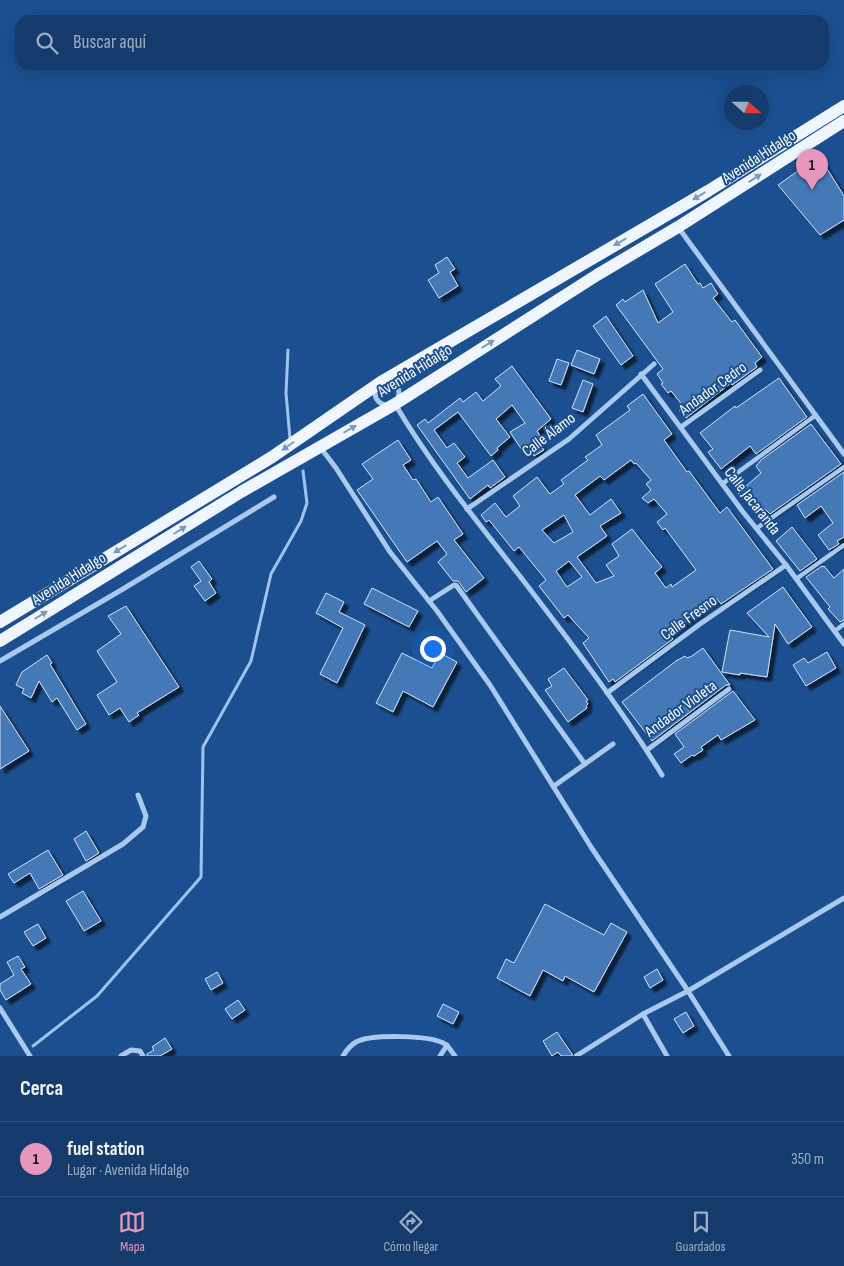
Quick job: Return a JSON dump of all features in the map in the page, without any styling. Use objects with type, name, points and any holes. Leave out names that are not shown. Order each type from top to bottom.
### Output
[{"type":"main road","name":"Avenida Hidalgo","points":[[0,622],[272,457],[380,382],[708,191],[844,106]]},
{"type":"main road","name":"Avenida Hidalgo","points":[[0,641],[241,492],[395,404],[597,275],[678,228],[844,121]]},
{"type":"street","points":[[678,228],[844,454]]},
{"type":"street","name":"Calle Álamo","points":[[467,509],[569,439],[654,364]]},
{"type":"street","name":"Andador Cedro","points":[[681,428],[760,370]]},
{"type":"street","name":"Calle Jacaranda","points":[[641,374],[844,644]]},
{"type":"street","points":[[391,380],[398,385],[399,396],[395,404],[384,405],[376,400],[374,391],[380,382],[391,380]]},
{"type":"street","points":[[395,404],[467,509],[608,693],[662,775]]},
{"type":"street","points":[[722,484],[816,415]]},
{"type":"street","points":[[319,447],[336,468],[390,552],[429,601],[490,685],[591,847],[688,991],[729,1056]]},
{"type":"street","points":[[758,528],[844,467]]},
{"type":"street","points":[[0,661],[274,497]]},
{"type":"street","points":[[796,579],[844,545]]},
{"type":"street","name":"Calle Fresno","points":[[608,693],[700,624],[786,565]]},
{"type":"street","points":[[429,601],[456,585],[586,764]]},
{"type":"street","points":[[835,630],[844,624]]},
{"type":"street","name":"Andador Violeta","points":[[647,750],[730,689]]},
{"type":"street","points":[[554,786],[613,744]]},
{"type":"street","points":[[0,917],[123,844],[143,827],[146,816],[138,795]]},
{"type":"street","points":[[576,1056],[643,1014],[688,991],[844,898]]},
{"type":"street","points":[[0,1008],[30,1056]]},
{"type":"street","points":[[643,1014],[667,1056]]},
{"type":"street","points":[[345,1054],[355,1042],[365,1039],[413,1037],[438,1041],[447,1045],[455,1056]]},
{"type":"street","points":[[440,1056],[447,1045]]},
{"type":"street","points":[[121,1056],[130,1050],[140,1050],[143,1056]]},
{"type":"building","points":[[819,156],[844,196],[844,220],[820,235],[778,185]]},
{"type":"building","points":[[447,257],[455,269],[450,272],[458,286],[439,298],[428,280],[439,273],[435,265]]},
{"type":"building","points":[[685,264],[698,284],[700,283],[703,288],[711,283],[718,294],[713,298],[732,322],[735,320],[762,357],[755,363],[757,367],[732,385],[731,383],[686,418],[679,410],[684,407],[671,391],[668,393],[661,384],[663,383],[657,374],[663,369],[616,305],[623,299],[625,302],[643,290],[658,323],[673,312],[655,284]]},
{"type":"building","points":[[606,316],[633,356],[621,365],[593,326]]},
{"type":"building","points":[[577,350],[600,359],[594,374],[571,365]]},
{"type":"building","points":[[557,359],[569,363],[561,385],[549,381]]},
{"type":"building","points":[[512,366],[551,419],[537,431],[542,439],[538,442],[544,450],[534,456],[530,450],[524,453],[510,432],[525,423],[512,405],[496,419],[510,437],[491,456],[458,412],[434,430],[447,448],[454,443],[465,457],[457,463],[468,478],[493,460],[505,477],[490,488],[488,485],[470,499],[417,425],[425,419],[428,423],[460,398],[463,402],[476,392],[483,401],[501,386],[495,379]]},
{"type":"building","points":[[779,378],[807,417],[756,454],[750,446],[721,469],[708,452],[713,449],[700,433],[735,406],[736,408]]},
{"type":"building","points":[[583,380],[593,384],[583,412],[572,408]]},
{"type":"building","points":[[643,394],[672,434],[664,440],[687,472],[689,471],[720,513],[727,507],[773,569],[721,604],[716,598],[669,634],[673,639],[615,682],[613,679],[609,682],[583,643],[589,638],[568,615],[564,618],[539,586],[546,580],[519,547],[514,551],[489,520],[486,522],[481,515],[495,503],[506,517],[520,506],[513,496],[537,477],[550,494],[564,484],[561,480],[588,460],[585,457],[602,445],[596,435],[630,410],[627,406]],"holes":[[[631,460],[651,480],[646,484],[651,490],[642,498],[648,503],[654,499],[667,514],[657,522],[663,530],[665,528],[696,570],[672,587],[671,584],[666,588],[655,573],[662,567],[632,529],[612,544],[619,556],[606,565],[614,576],[596,583],[577,557],[607,536],[600,526],[621,513],[611,499],[590,515],[575,495],[600,476],[604,480]],[[564,515],[573,532],[554,543],[542,530]],[[569,561],[582,577],[567,587],[556,571]]]},
{"type":"building","points":[[811,424],[841,464],[770,514],[763,507],[757,511],[747,499],[745,501],[738,493],[761,473],[756,466],[761,460]]},
{"type":"building","points":[[398,440],[411,460],[403,465],[413,480],[416,479],[431,502],[438,497],[463,534],[454,540],[484,578],[466,592],[458,581],[453,581],[438,562],[447,554],[437,541],[407,562],[357,490],[373,479],[362,464]]},
{"type":"building","points":[[844,472],[844,537],[837,541],[839,544],[829,550],[818,535],[833,523],[821,506],[805,518],[797,505]]},
{"type":"building","points":[[792,527],[817,559],[800,571],[776,541]]},
{"type":"building","points":[[199,561],[212,579],[209,582],[216,593],[205,601],[194,586],[201,581],[191,567]]},
{"type":"building","points":[[822,566],[834,578],[844,569],[844,620],[840,622],[828,609],[830,607],[806,577]]},
{"type":"building","points":[[783,587],[812,627],[788,644],[775,624],[767,677],[722,672],[730,630],[769,637],[747,613]]},
{"type":"building","points":[[372,588],[418,611],[409,627],[364,604]]},
{"type":"building","points":[[326,593],[344,602],[339,612],[365,625],[337,683],[320,674],[343,628],[316,613]]},
{"type":"building","points":[[126,606],[179,687],[137,713],[139,715],[129,722],[120,708],[109,715],[97,695],[117,682],[97,651],[121,634],[108,616]]},
{"type":"building","points":[[703,648],[730,685],[726,685],[652,741],[622,702],[676,661],[685,656],[687,658],[692,656]]},
{"type":"building","points":[[827,652],[836,668],[806,686],[793,665],[804,658],[808,663]]},
{"type":"building","points":[[402,653],[432,668],[440,653],[457,662],[433,707],[403,691],[393,712],[376,703]]},
{"type":"building","points":[[47,655],[52,663],[50,664],[86,724],[77,730],[57,698],[52,702],[39,681],[31,698],[22,693],[24,689],[16,685],[22,672]]},
{"type":"building","points":[[564,668],[588,700],[586,701],[588,704],[587,708],[568,722],[545,690],[552,686],[548,679]]},
{"type":"building","points":[[733,691],[755,720],[721,740],[718,735],[701,747],[703,750],[681,763],[674,754],[684,747],[675,734]]},
{"type":"building","points":[[0,706],[29,751],[0,769]]},
{"type":"building","points":[[86,831],[99,853],[86,861],[74,839]]},
{"type":"building","points":[[48,850],[63,875],[39,889],[30,873],[14,883],[8,874]]},
{"type":"building","points":[[83,891],[101,921],[84,931],[66,901]]},
{"type":"building","points":[[545,904],[604,935],[611,923],[627,932],[594,992],[565,976],[563,981],[543,970],[530,996],[497,978],[506,959],[514,963]]},
{"type":"building","points":[[38,924],[46,938],[33,946],[24,932]]},
{"type":"building","points":[[18,956],[25,967],[21,969],[31,984],[6,1000],[0,990],[0,984],[14,975],[7,962]]},
{"type":"building","points":[[657,969],[663,980],[650,988],[644,977]]},
{"type":"building","points":[[217,972],[223,983],[211,990],[205,979]]},
{"type":"building","points":[[238,1000],[245,1010],[232,1019],[225,1009]]},
{"type":"building","points":[[443,1004],[459,1012],[453,1024],[437,1016]]},
{"type":"building","points":[[686,1012],[694,1026],[683,1033],[674,1019]]},
{"type":"building","points":[[557,1032],[572,1056],[561,1056],[558,1052],[552,1056],[543,1041]]},
{"type":"building","points":[[165,1038],[172,1049],[160,1056],[147,1056],[147,1054],[154,1050],[152,1047]]},
{"type":"waterway","points":[[288,350],[286,393],[290,439]]},
{"type":"waterway","points":[[33,1046],[97,996],[201,877],[203,747],[251,661],[271,574],[301,521],[307,503],[303,471]]},
{"type":"place","name":"fuel station","points":[[812,190]]}]
